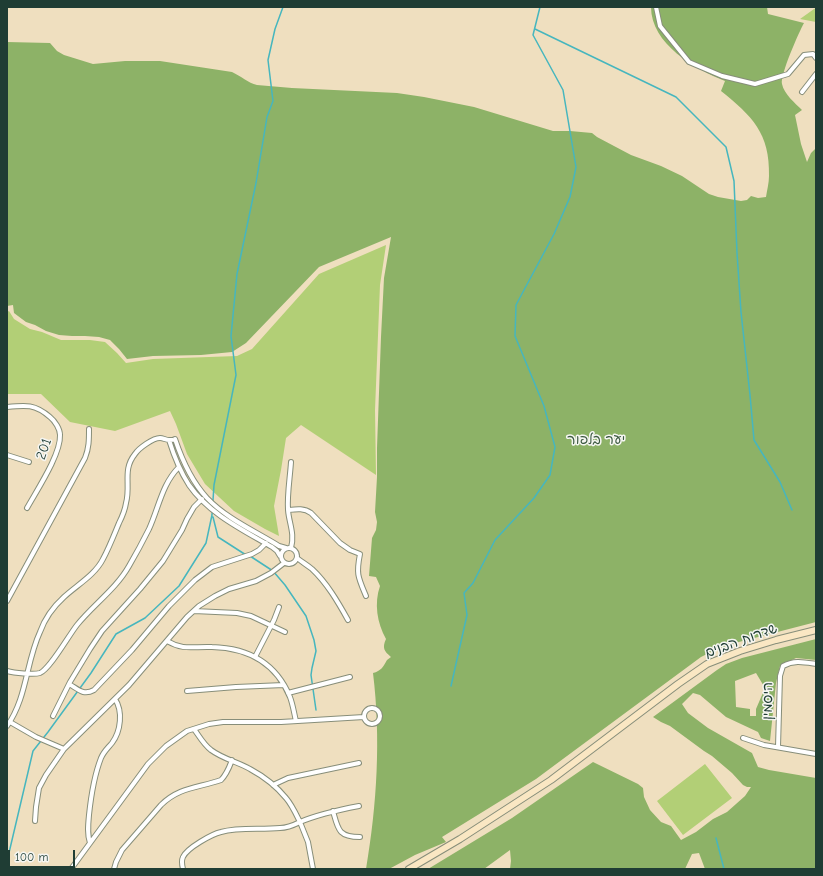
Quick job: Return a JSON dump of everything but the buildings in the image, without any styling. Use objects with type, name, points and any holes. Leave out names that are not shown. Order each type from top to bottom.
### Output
[{"type":"main road","name":"שדרות הבנים","points":[[410,869],[473,831],[552,780],[678,684],[707,664],[740,651],[816,630]]},
{"type":"street","points":[[656,7],[660,26],[689,62],[722,76],[755,84],[788,74],[804,55],[813,54],[816,58]]},
{"type":"street","points":[[802,92],[816,74]]},
{"type":"street","name":"201","points":[[7,407],[33,406],[52,419],[60,434],[55,457],[27,508]]},
{"type":"street","points":[[7,601],[85,458],[89,444],[89,429]]},
{"type":"street","points":[[64,749],[8,724],[20,702],[39,632],[55,606],[96,569],[105,555],[126,505],[128,490],[128,465],[131,458],[149,442],[160,438],[175,440],[194,480],[207,498],[223,515],[279,546],[291,548],[295,551],[297,553],[297,558],[312,570],[327,586],[348,620]]},
{"type":"street","points":[[169,440],[175,458],[190,486],[202,499],[277,551],[284,563]]},
{"type":"street","points":[[7,456],[29,462]]},
{"type":"street","points":[[291,462],[288,499],[288,510],[293,538],[291,548]]},
{"type":"street","points":[[7,671],[34,674],[41,673],[48,666],[76,626],[118,582],[128,568],[149,529],[172,474],[179,466]]},
{"type":"street","points":[[53,716],[69,684],[102,631],[163,561],[182,530],[187,518],[194,507],[202,499]]},
{"type":"street","points":[[288,510],[307,510],[340,543],[350,550],[360,554],[357,572],[366,596]]},
{"type":"street","points":[[69,684],[86,693],[94,690],[132,650],[169,606],[195,580],[212,567],[252,554],[266,543]]},
{"type":"street","points":[[280,556],[281,552],[286,548]]},
{"type":"street","points":[[35,821],[39,788],[64,749],[129,685],[178,627],[199,606],[215,596],[229,589],[256,581],[271,573],[284,563],[291,564],[297,558]]},
{"type":"street","points":[[255,657],[279,607]]},
{"type":"street","points":[[194,611],[237,613],[251,616],[285,632]]},
{"type":"street","points":[[167,641],[178,647],[185,648],[210,647],[239,650],[265,663],[284,685],[293,707],[296,721]]},
{"type":"street","name":"היסמין","points":[[778,747],[780,676],[783,666],[795,662],[816,664]]},
{"type":"street","points":[[288,693],[350,677]]},
{"type":"street","points":[[187,691],[284,685]]},
{"type":"street","points":[[90,843],[88,831],[95,778],[105,750],[119,730],[119,706],[115,699]]},
{"type":"street","points":[[372,708],[377,709],[381,716],[379,721],[372,724],[365,720],[364,716],[367,710],[372,708]]},
{"type":"street","points":[[71,869],[148,764],[166,746],[187,731],[209,724],[223,722],[261,723],[364,716]]},
{"type":"street","points":[[194,729],[210,750],[252,770],[286,798],[300,822],[308,842],[313,869]]},
{"type":"street","points":[[743,738],[764,745],[816,754]]},
{"type":"street","points":[[114,869],[122,850],[166,799],[186,789],[221,780],[225,776],[232,760]]},
{"type":"street","points":[[273,786],[288,778],[359,763]]},
{"type":"street","points":[[183,869],[182,862],[187,852],[201,841],[222,831],[289,827],[318,815],[359,806]]},
{"type":"street","points":[[333,811],[337,826],[343,834],[351,837],[360,837]]},
{"type":"green space","name":"יער בלפור","points":[[651,7],[767,7],[768,14],[804,23],[787,63],[782,84],[787,95],[802,110],[795,115],[801,144],[807,162],[811,153],[816,148],[816,622],[735,643],[701,657],[536,779],[442,837],[446,842],[415,855],[389,869],[366,869],[373,821],[377,771],[377,722],[373,673],[380,670],[391,657],[384,649],[386,639],[380,626],[377,613],[377,599],[380,586],[376,577],[369,576],[372,538],[376,530],[377,522],[375,512],[381,337],[384,278],[391,237],[319,267],[246,343],[232,352],[201,355],[153,356],[127,359],[110,340],[99,337],[59,335],[26,322],[14,313],[13,305],[7,306],[7,42],[50,43],[57,51],[64,55],[93,64],[125,61],[160,61],[232,72],[257,85],[397,93],[474,107],[553,131],[592,133],[631,155],[661,166],[682,176],[709,194],[718,197],[741,201],[747,200],[751,196],[758,198],[766,197],[769,179],[768,161],[766,148],[757,127],[742,109],[721,91],[725,81],[688,62],[667,44],[658,32],[653,20]]},
{"type":"green space","points":[[816,8],[816,22],[800,19],[814,9]]},
{"type":"green space","points":[[386,245],[380,285],[375,410],[376,475],[301,425],[286,438],[274,506],[279,536],[234,511],[205,484],[187,454],[170,411],[115,431],[70,422],[41,394],[7,394],[7,312],[9,311],[14,319],[30,329],[61,340],[90,340],[105,342],[126,363],[153,359],[237,356],[252,349],[319,274]]},
{"type":"green space","points":[[816,639],[816,660],[796,658],[780,666],[776,683],[770,741],[761,738],[758,732],[726,717],[700,695],[693,693],[682,704],[688,713],[708,728],[752,753],[758,767],[816,778],[816,869],[705,869],[699,853],[692,854],[685,869],[510,869],[510,850],[484,869],[428,869],[512,818],[593,762],[638,784],[643,788],[644,797],[650,810],[661,822],[671,826],[681,840],[696,832],[713,819],[727,812],[745,796],[751,787],[743,785],[732,773],[712,756],[670,726],[653,717],[726,664],[742,658]],"holes":[[[756,673],[765,688],[756,709],[756,716],[750,716],[750,709],[736,707],[735,681]]]},
{"type":"green space","points":[[705,764],[732,798],[683,835],[657,801]]},
{"type":"waterway","points":[[8,857],[33,751],[91,673],[116,634],[145,618],[179,586],[206,543],[212,515],[214,485],[236,375],[231,336],[237,274],[256,183],[267,117],[273,101],[268,60],[275,29],[283,7]]},
{"type":"waterway","points":[[451,686],[467,615],[464,593],[473,583],[495,540],[534,498],[550,475],[555,447],[544,406],[515,336],[516,305],[554,234],[570,197],[576,167],[563,90],[533,35],[540,7]]},
{"type":"waterway","points":[[535,29],[676,97],[726,147],[734,181],[741,312],[754,440],[780,482],[792,510]]},
{"type":"waterway","points":[[213,517],[218,537],[246,555]]},
{"type":"waterway","points":[[250,556],[273,571],[285,585],[306,616],[316,651],[311,675],[316,710]]},
{"type":"waterway","points":[[716,838],[724,869]]}]
